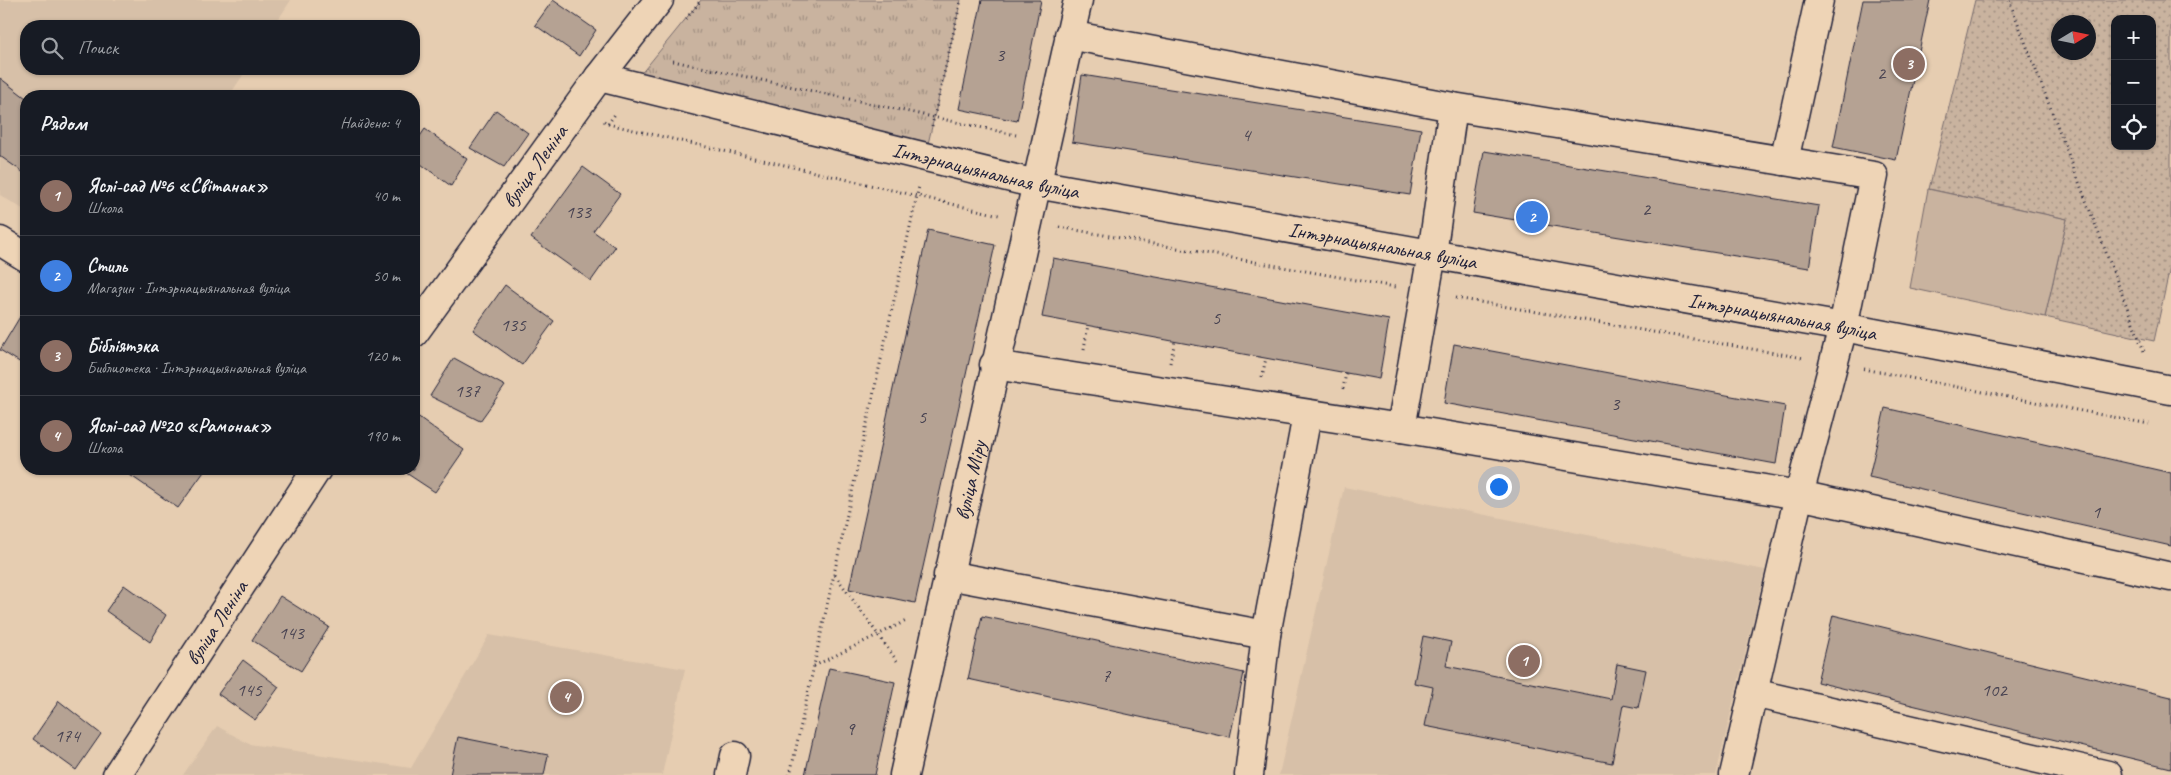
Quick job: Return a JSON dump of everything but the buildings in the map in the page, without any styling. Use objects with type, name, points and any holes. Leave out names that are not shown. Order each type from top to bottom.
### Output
[{"type":"street","name":"вуліца Леніна","points":[[420,325],[599,77],[659,0]]},
{"type":"street","name":"вуліца Міру","points":[[904,775],[994,365],[1078,0]]},
{"type":"street","points":[[1784,161],[1819,0]]},
{"type":"street","points":[[1069,35],[1453,107],[1874,176],[1843,327],[1799,495],[1734,775]]},
{"type":"street","name":"Інтэрнацыянальная вуліца","points":[[599,77],[1036,184],[1843,327],[2164,388]]},
{"type":"street","points":[[1401,428],[1432,254],[1453,107]]},
{"type":"street","points":[[0,241],[20,253]]},
{"type":"street","points":[[994,365],[1307,415],[1401,428],[1799,495],[2171,577]]},
{"type":"street","points":[[1249,775],[1266,635],[1307,415]]},
{"type":"street","name":"вуліца Леніна","points":[[117,775],[313,475]]},
{"type":"street","points":[[948,575],[1266,635]]},
{"type":"street","points":[[1753,693],[2108,775]]},
{"type":"path","points":[[790,775],[916,196],[961,0]]},
{"type":"path","points":[[2009,0],[2164,388]]},
{"type":"path","points":[[665,59],[1045,141]]},
{"type":"path","points":[[580,104],[608,124],[1027,222],[1834,363],[2148,424]]},
{"type":"path","points":[[834,574],[922,695]]},
{"type":"path","points":[[814,666],[942,604]]},
{"type":"shaded area","points":[[0,0],[291,0],[278,20],[20,20],[20,75],[243,75],[233,90],[20,90],[20,207],[0,195]]},
{"type":"shaded area","points":[[1344,487],[1765,570],[1716,775],[1279,775]]},
{"type":"shaded area","points":[[489,635],[685,669],[662,775],[183,775],[217,726],[249,744],[411,768]]},
{"type":"green space","points":[[701,0],[961,0],[925,157],[632,85]]},
{"type":"green space","points":[[1975,0],[2171,0],[2171,263],[2154,341],[2045,317],[2067,219],[1929,189]]},
{"type":"green space","points":[[1928,189],[2067,219],[2045,317],[1910,288]]},
{"type":"place","name":"Бібліятэка","points":[[1909,64]]},
{"type":"place","name":"Стиль","points":[[1532,217]]},
{"type":"place","name":"Яслі-сад №6 «Світанак»","points":[[1524,661]]},
{"type":"place","name":"Яслі-сад №20 «Рамонак»","points":[[566,697]]}]
